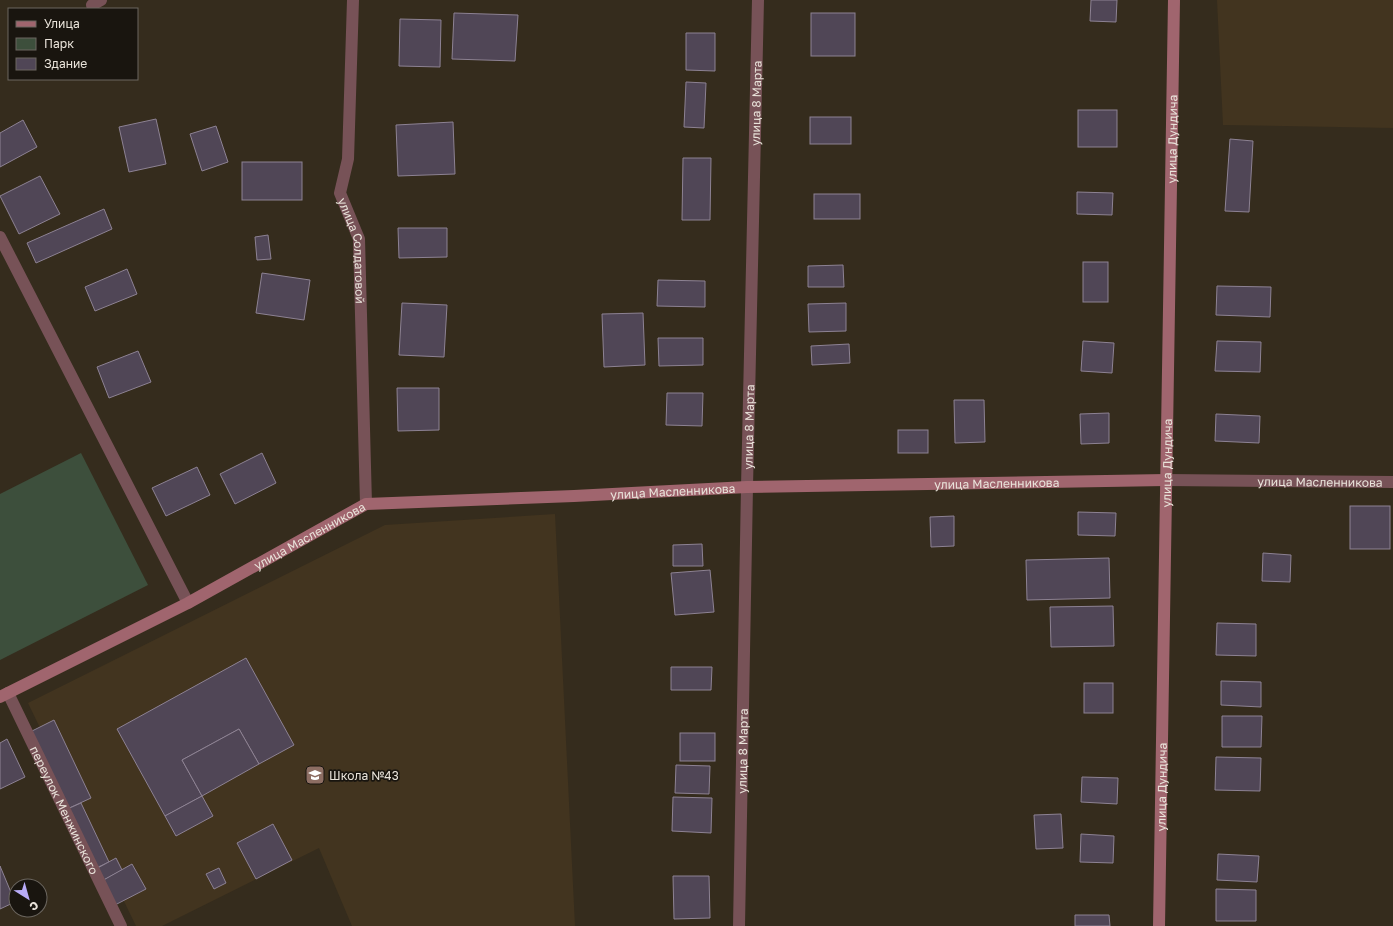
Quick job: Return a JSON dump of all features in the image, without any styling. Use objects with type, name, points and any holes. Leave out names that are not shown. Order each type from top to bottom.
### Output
[{"type":"street","name":"улица Солдатовой","points":[[353,0],[348,158],[340,193],[359,239],[366,504]]},
{"type":"street","name":"улица 8 Марта","points":[[739,926],[758,0]]},
{"type":"street","name":"улица Дундича","points":[[1159,926],[1174,0]]},
{"type":"street","points":[[0,237],[188,603]]},
{"type":"street","name":"улица Масленникова","points":[[4,695],[188,603],[366,504],[574,496],[747,487],[1166,480],[1393,482]]},
{"type":"street","name":"переулок Менжинского","points":[[4,695],[121,926]]},
{"type":"shaded area","points":[[1217,0],[1393,0],[1393,128],[1223,125]]},
{"type":"shaded area","name":"Школа №43","points":[[555,514],[575,926],[352,926],[319,848],[162,926],[136,926],[28,703],[385,525]]},
{"type":"green space","points":[[81,453],[148,585],[0,660],[0,494]]},
{"type":"building","points":[[1091,0],[1117,0],[1116,22],[1090,21]]},
{"type":"building","points":[[454,13],[518,15],[515,61],[452,59]]},
{"type":"building","points":[[811,13],[855,13],[855,56],[811,56]]},
{"type":"building","points":[[400,19],[441,20],[440,67],[399,66]]},
{"type":"building","points":[[686,33],[715,33],[715,71],[686,70]]},
{"type":"building","points":[[686,82],[706,83],[704,128],[684,127]]},
{"type":"building","points":[[1078,110],[1117,110],[1117,147],[1078,147]]},
{"type":"building","points":[[810,117],[851,117],[851,144],[810,144]]},
{"type":"building","points":[[156,119],[166,164],[129,172],[119,127]]},
{"type":"building","points":[[23,120],[37,147],[0,167],[0,133]]},
{"type":"building","points":[[453,122],[455,174],[398,176],[396,125]]},
{"type":"building","points":[[216,126],[228,162],[202,171],[190,134]]},
{"type":"building","points":[[1230,139],[1253,141],[1249,212],[1225,211]]},
{"type":"building","points":[[683,158],[711,158],[710,220],[682,220]]},
{"type":"building","points":[[242,162],[302,162],[302,200],[242,200]]},
{"type":"building","points":[[40,176],[60,214],[19,234],[0,196]]},
{"type":"building","points":[[1077,192],[1113,193],[1112,215],[1077,214]]},
{"type":"building","points":[[814,194],[860,194],[860,219],[814,219]]},
{"type":"building","points":[[104,209],[112,229],[36,263],[27,243]]},
{"type":"building","points":[[398,228],[447,228],[447,257],[399,258]]},
{"type":"building","points":[[268,235],[271,259],[257,260],[255,237]]},
{"type":"building","points":[[1083,262],[1108,262],[1108,302],[1083,302]]},
{"type":"building","points":[[843,265],[844,287],[808,287],[808,266]]},
{"type":"building","points":[[127,269],[137,294],[95,311],[85,287]]},
{"type":"building","points":[[262,273],[310,280],[304,320],[256,313]]},
{"type":"building","points":[[658,280],[705,281],[705,307],[657,306]]},
{"type":"building","points":[[1217,286],[1271,287],[1270,317],[1216,315]]},
{"type":"building","points":[[402,303],[447,305],[444,357],[399,355]]},
{"type":"building","points":[[846,303],[846,331],[809,332],[808,304]]},
{"type":"building","points":[[643,313],[645,365],[604,367],[602,314]]},
{"type":"building","points":[[658,338],[703,338],[703,365],[659,366]]},
{"type":"building","points":[[1083,341],[1114,343],[1112,373],[1081,371]]},
{"type":"building","points":[[1217,341],[1261,342],[1260,372],[1215,371]]},
{"type":"building","points":[[849,344],[850,363],[812,365],[811,346]]},
{"type":"building","points":[[138,351],[151,382],[109,398],[97,367]]},
{"type":"building","points":[[397,388],[439,388],[439,430],[398,431]]},
{"type":"building","points":[[667,393],[703,393],[702,426],[666,425]]},
{"type":"building","points":[[954,400],[984,400],[985,442],[955,443]]},
{"type":"building","points":[[1109,413],[1109,443],[1081,444],[1080,414]]},
{"type":"building","points":[[1216,414],[1260,416],[1259,443],[1215,441]]},
{"type":"building","points":[[898,430],[928,430],[928,453],[898,453]]},
{"type":"building","points":[[262,453],[276,483],[235,504],[220,474]]},
{"type":"building","points":[[197,467],[210,495],[166,516],[152,488]]},
{"type":"building","points":[[1350,506],[1390,506],[1390,549],[1350,549]]},
{"type":"building","points":[[1078,512],[1116,513],[1115,536],[1078,535]]},
{"type":"building","points":[[954,516],[954,546],[931,547],[930,517]]},
{"type":"building","points":[[702,544],[703,566],[673,566],[673,545]]},
{"type":"building","points":[[1263,553],[1291,555],[1290,582],[1262,581]]},
{"type":"building","points":[[1109,558],[1110,598],[1027,600],[1026,560]]},
{"type":"building","points":[[710,570],[714,612],[675,615],[671,573]]},
{"type":"building","points":[[1113,606],[1114,646],[1051,647],[1050,607]]},
{"type":"building","points":[[1217,623],[1256,624],[1256,656],[1216,655]]},
{"type":"building","points":[[246,658],[294,745],[259,764],[239,729],[182,760],[202,796],[165,816],[117,729]]},
{"type":"building","points":[[671,667],[712,667],[711,690],[671,690]]},
{"type":"building","points":[[1221,681],[1261,682],[1261,707],[1221,705]]},
{"type":"building","points":[[1084,683],[1113,683],[1113,713],[1084,713]]},
{"type":"building","points":[[1222,716],[1262,716],[1261,747],[1222,747]]},
{"type":"building","points":[[54,720],[91,798],[65,810],[28,733]]},
{"type":"building","points":[[239,729],[259,764],[202,796],[182,760]]},
{"type":"building","points":[[680,733],[715,733],[715,761],[680,761]]},
{"type":"building","points":[[7,739],[25,777],[0,789],[0,743]]},
{"type":"building","points":[[1216,757],[1261,758],[1260,791],[1215,790]]},
{"type":"building","points":[[676,765],[710,766],[709,794],[675,793]]},
{"type":"building","points":[[1082,777],[1118,778],[1117,804],[1081,802]]},
{"type":"building","points":[[202,796],[213,816],[176,836],[165,816]]},
{"type":"building","points":[[673,797],[712,798],[711,833],[672,831]]},
{"type":"building","points":[[81,803],[109,862],[94,869],[65,810]]},
{"type":"building","points":[[1061,814],[1063,848],[1036,849],[1034,815]]},
{"type":"building","points":[[273,824],[292,860],[256,879],[237,843]]},
{"type":"building","points":[[1081,834],[1114,836],[1113,863],[1080,862]]},
{"type":"building","points":[[1218,854],[1259,856],[1257,882],[1217,880]]},
{"type":"building","points":[[116,858],[122,870],[100,882],[94,870]]},
{"type":"building","points":[[132,864],[146,889],[113,906],[100,882]]},
{"type":"building","points":[[0,866],[8,885],[8,905],[0,909]]},
{"type":"building","points":[[219,868],[226,883],[214,889],[206,874]]},
{"type":"building","points":[[673,876],[709,876],[710,918],[674,919]]},
{"type":"building","points":[[1216,889],[1256,890],[1256,921],[1216,921]]},
{"type":"building","points":[[1075,915],[1109,915],[1110,926],[1075,926]]},
{"type":"place","name":"Школа №43","points":[[315,775]]}]
